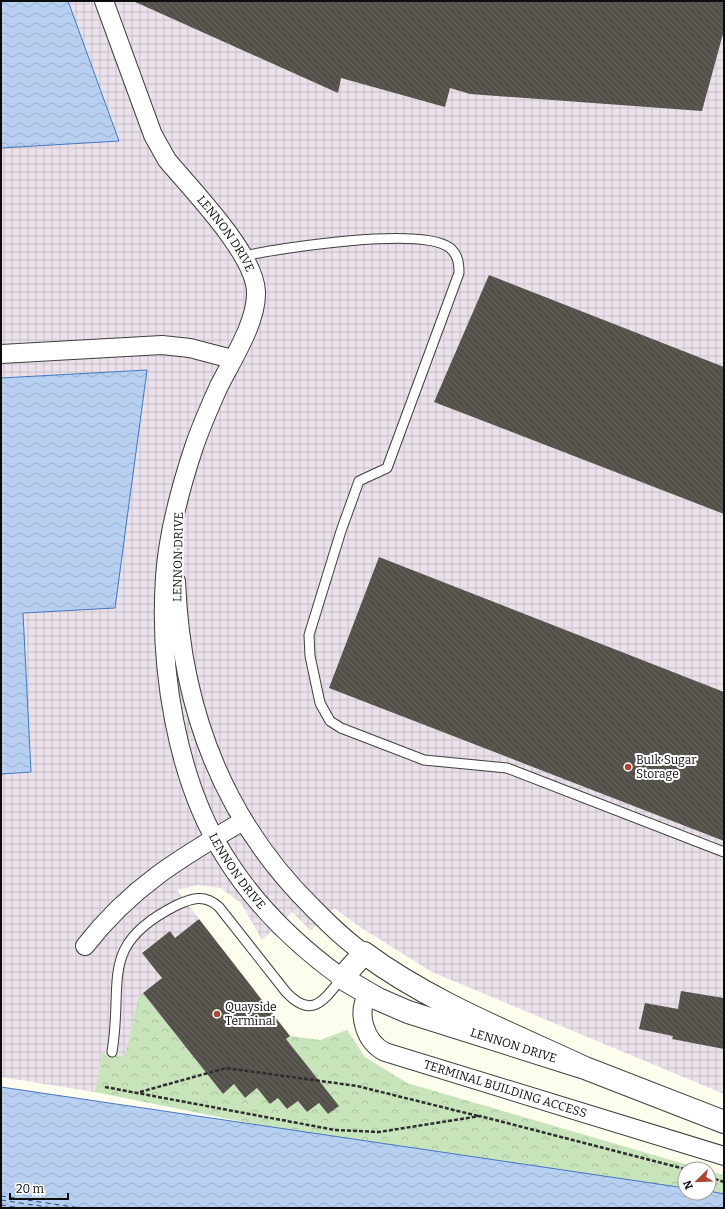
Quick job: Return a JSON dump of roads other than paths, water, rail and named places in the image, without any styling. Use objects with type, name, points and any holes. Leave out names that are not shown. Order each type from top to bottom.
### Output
[{"type":"street","name":"LENNON DRIVE","points":[[104,1],[159,148],[244,256],[255,281],[256,294],[252,319],[207,414],[184,477],[176,508],[165,576],[166,646],[169,686],[183,754],[191,783],[214,838],[223,854],[253,897],[278,925],[306,951],[342,978],[368,994],[408,1012],[585,1068],[724,1122]]},
{"type":"street","points":[[1,354],[162,345],[190,348],[232,359]]},
{"type":"street","name":"LENNON DRIVE","points":[[184,477],[178,512],[176,551],[180,634],[191,696],[204,740],[226,790],[243,821],[269,858],[294,889],[343,936],[364,953],[398,976],[468,1013],[585,1068]]},
{"type":"street","points":[[86,946],[114,912],[150,880],[243,821]]},
{"type":"street","points":[[342,978],[364,953]]},
{"type":"street","points":[[368,994],[380,982],[398,976]]},
{"type":"street","name":"TERMINAL BUILDING ACCESS","points":[[368,994],[363,1006],[365,1029],[376,1047],[385,1052],[724,1156]]},
{"type":"lane","points":[[244,256],[302,245],[373,238],[402,239],[433,241],[444,244],[455,253],[459,264],[459,273],[387,468],[359,481],[341,531],[309,635],[310,656],[320,702],[330,721],[341,728],[417,759],[433,762],[507,768],[724,852]]},
{"type":"lane","points":[[112,1052],[116,1024],[117,975],[122,955],[132,937],[148,921],[192,899],[211,901],[219,907],[286,992],[297,1003],[307,1006],[317,1004],[327,997],[342,978]]},
{"type":"water","points":[[1,1],[68,1],[119,141],[1,148]]},
{"type":"water","points":[[147,370],[115,608],[23,613],[31,772],[1,774],[1,378]]},
{"type":"water","points":[[1,1087],[677,1187],[677,1201],[717,1201],[717,1193],[724,1194],[724,1208],[1,1208]]},
{"type":"place","name":"Bulk Sugar Storage","points":[[628,767]]},
{"type":"place","name":"Quayside Terminal","points":[[217,1014]]}]
